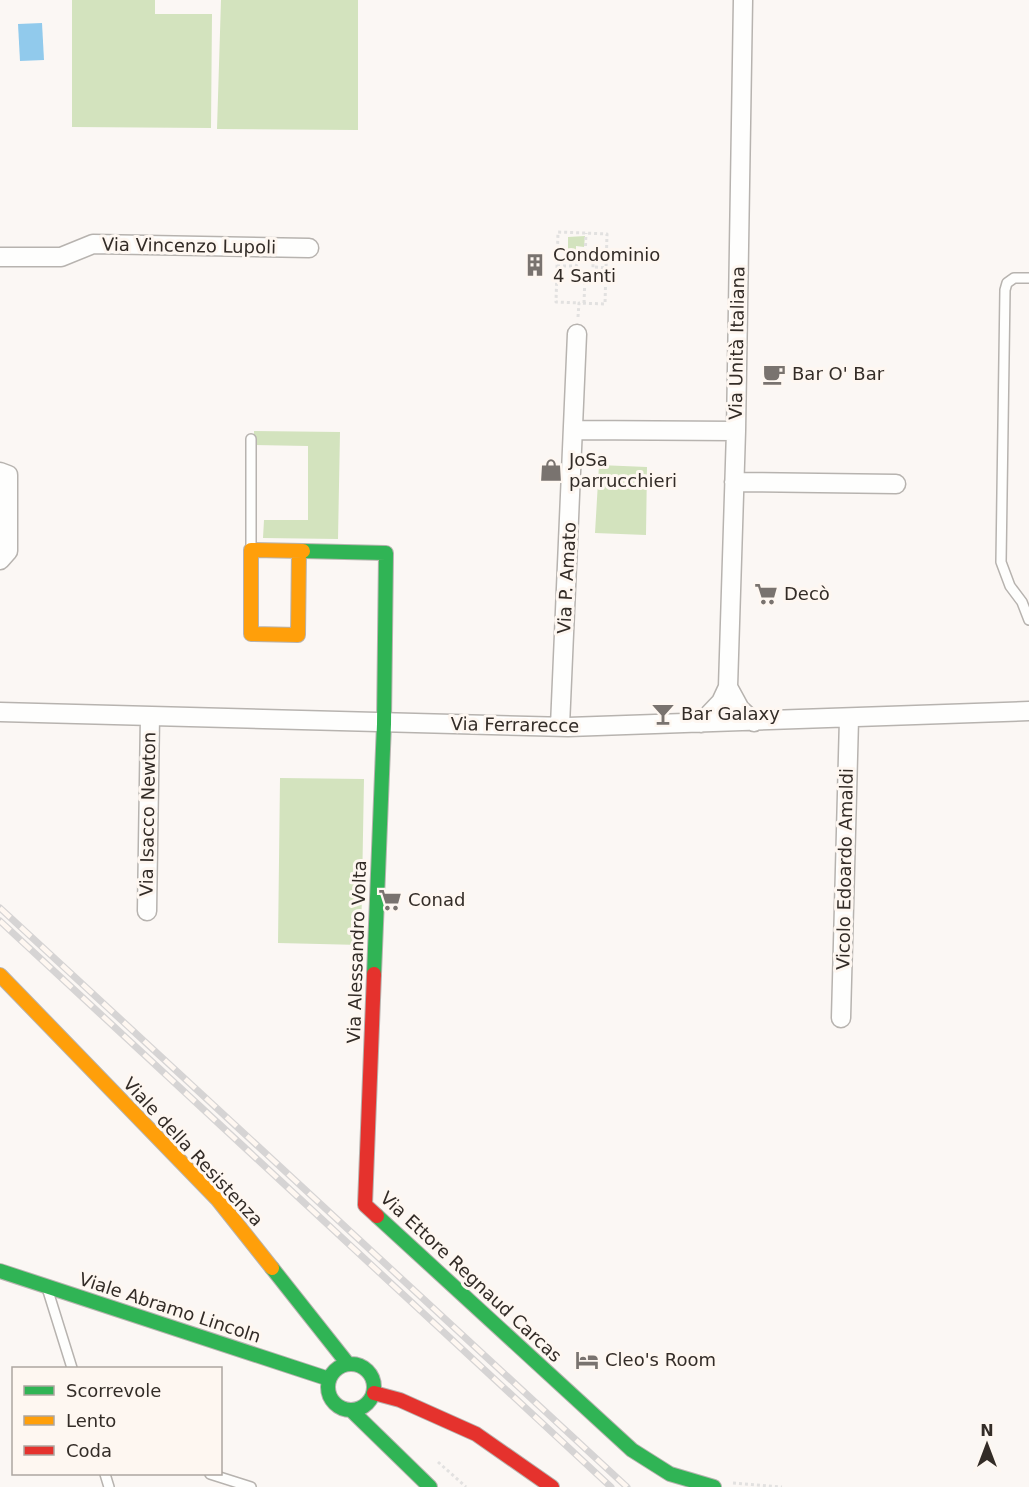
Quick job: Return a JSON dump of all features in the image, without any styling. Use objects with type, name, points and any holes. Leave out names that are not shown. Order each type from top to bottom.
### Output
[{"type":"street","name":"Via Unità Italiana","points":[[728,687],[736,431],[743,0]]},
{"type":"street","name":"Via Vincenzo Lupoli","points":[[0,257],[60,257],[93,244],[309,248]]},
{"type":"street","name":"Via P. Amato","points":[[560,726],[577,334]]},
{"type":"street","points":[[574,430],[736,431]]},
{"type":"street","points":[[0,472],[8,475],[8,551],[0,560]]},
{"type":"street","points":[[734,482],[896,484]]},
{"type":"street","points":[[252,550],[299,551],[298,634],[251,634],[252,550]]},
{"type":"street","name":"Via Alessandro Volta","points":[[299,551],[386,553],[384,724],[365,1182]]},
{"type":"street","points":[[728,687],[740,709],[754,722]]},
{"type":"street","points":[[702,723],[721,702],[728,687]]},
{"type":"street","name":"Via Ferrarecce","points":[[0,712],[384,724],[560,726],[849,719],[1029,711]]},
{"type":"street","name":"Via Isacco Newton","points":[[147,911],[150,716]]},
{"type":"street","name":"Vicolo Edoardo Amaldi","points":[[841,1018],[849,719]]},
{"type":"street","name":"Viale della Resistenza","points":[[0,975],[218,1200],[348,1364]]},
{"type":"street","name":"Via Ettore Regnaud Carcas","points":[[365,1182],[365,1206],[610,1432],[653,1466],[680,1480],[714,1487]]},
{"type":"street","name":"Viale Abramo Lincoln","points":[[0,1271],[329,1379]]},
{"type":"street","points":[[348,1364],[356,1364],[369,1372],[374,1393],[365,1406],[352,1411],[344,1410],[332,1401],[328,1387],[329,1379],[336,1369],[348,1364]]},
{"type":"street","points":[[374,1393],[400,1400],[476,1434],[552,1487]]},
{"type":"street","points":[[352,1411],[430,1487]]},
{"type":"lane","points":[[1029,278],[1014,278],[1007,283],[1005,290],[1001,562],[1010,586],[1022,602],[1029,620]]},
{"type":"lane","points":[[251,439],[252,550]]},
{"type":"lane","points":[[46,1286],[72,1367]]},
{"type":"lane","points":[[216,1475],[251,1487]]},
{"type":"path","points":[[558,232],[586,233],[607,234],[605,304],[556,302],[558,232]]},
{"type":"path","points":[[585,259],[586,233]]},
{"type":"path","points":[[585,259],[593,262],[595,267],[593,273],[585,276],[577,271],[576,266],[579,261],[585,259]]},
{"type":"path","points":[[557,266],[576,266]]},
{"type":"path","points":[[595,267],[606,268]]},
{"type":"path","points":[[584,303],[585,276]]},
{"type":"path","points":[[577,334],[579,303]]},
{"type":"path","points":[[729,1483],[782,1487]]},
{"type":"green space","points":[[72,0],[155,0],[155,14],[212,14],[211,128],[72,127]]},
{"type":"green space","points":[[221,0],[358,0],[358,130],[217,129]]},
{"type":"green space","points":[[585,236],[584,247],[576,246],[576,253],[568,259],[568,237]]},
{"type":"green space","points":[[254,431],[340,432],[338,539],[263,538],[264,520],[308,520],[308,446],[254,445]]},
{"type":"green space","points":[[599,465],[647,467],[646,535],[595,533]]},
{"type":"green space","points":[[280,778],[364,779],[361,945],[278,943]]},
{"type":"water","points":[[42,23],[44,60],[20,61],[18,24]]},
{"type":"railway","points":[[0,908],[627,1487]]},
{"type":"railway","points":[[0,921],[611,1487]]},
{"type":"traffic: fast","points":[[303,551],[386,553],[384,724],[374,974]]},
{"type":"traffic: fast","points":[[377,1216],[632,1450],[670,1474],[714,1487]]},
{"type":"traffic: fast","points":[[272,1268],[348,1364]]},
{"type":"traffic: fast","points":[[0,1271],[329,1379]]},
{"type":"traffic: fast","points":[[351,1364],[367,1371],[374,1387],[367,1403],[351,1410],[335,1403],[328,1387],[335,1371],[351,1364]]},
{"type":"traffic: fast","points":[[352,1411],[430,1487]]},
{"type":"traffic: slow","points":[[299,551],[298,635],[251,634],[251,550],[303,551]]},
{"type":"traffic: slow","points":[[0,975],[218,1200],[272,1268]]},
{"type":"traffic: jam","points":[[374,974],[365,1205],[377,1216]]},
{"type":"traffic: jam","points":[[374,1393],[400,1400],[476,1434],[552,1487]]},
{"type":"place","name":"Condominio 4 Santi","points":[[535,265]]},
{"type":"place","name":"Bar O' Bar","points":[[774,374]]},
{"type":"place","name":"JoSa parrucchieri","points":[[551,470]]},
{"type":"place","name":"Decò","points":[[766,594]]},
{"type":"place","name":"Bar Galaxy","points":[[663,714]]},
{"type":"place","name":"Conad","points":[[390,900]]},
{"type":"place","name":"Cleo's Room","points":[[587,1360]]}]
